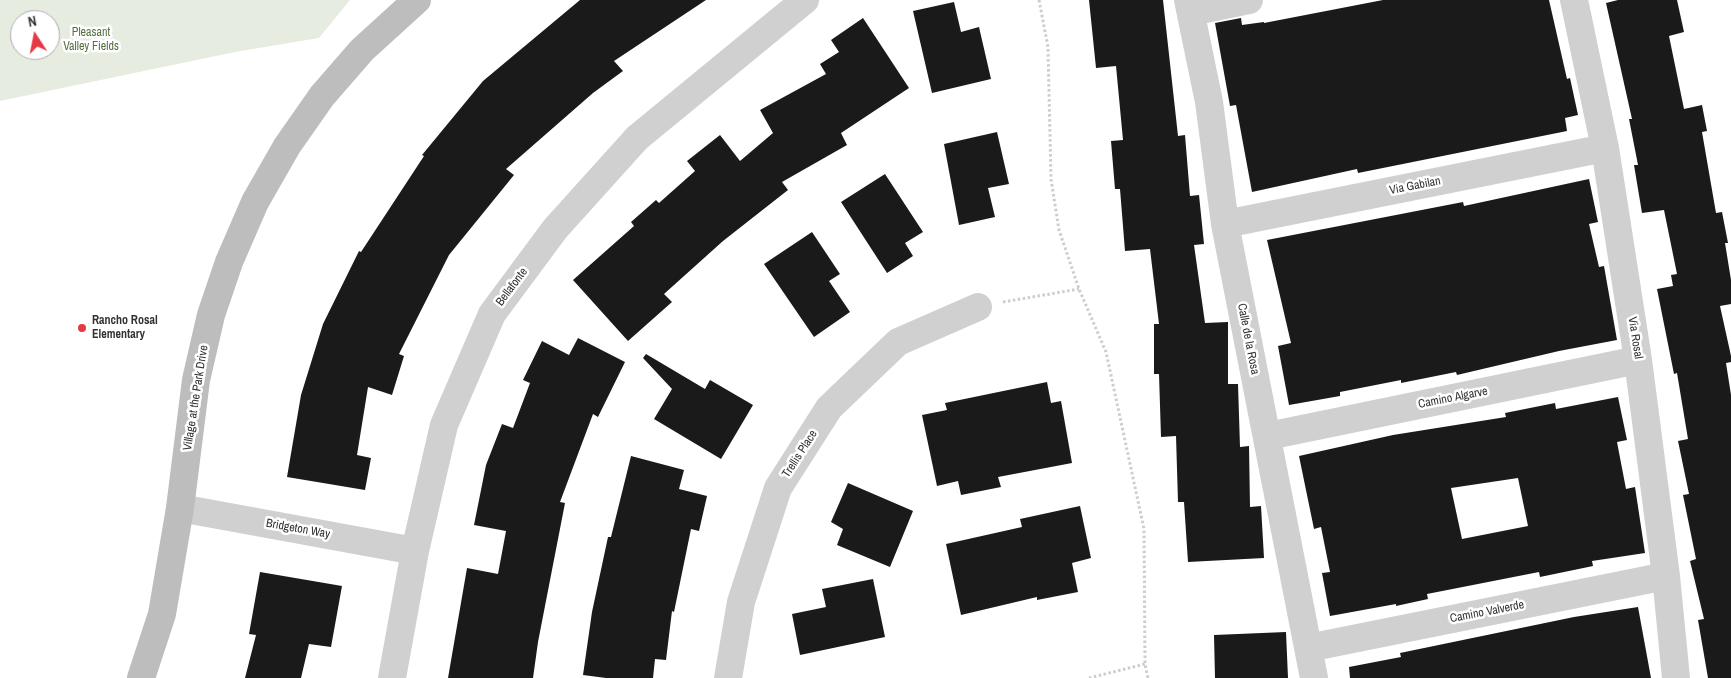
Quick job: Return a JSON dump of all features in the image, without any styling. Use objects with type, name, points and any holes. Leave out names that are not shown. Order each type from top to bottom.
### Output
[{"type":"street","name":"Village at the Park Drive","points":[[141,678],[162,614],[180,508],[196,380],[211,315],[229,262],[255,202],[287,146],[322,96],[362,50],[417,0]]},
{"type":"street","name":"Bellafonte","points":[[392,678],[415,551],[444,425],[492,314],[555,230],[638,138],[806,0]]},
{"type":"street","points":[[1190,6],[1249,0]]},
{"type":"street","name":"Via Rosal","points":[[1574,0],[1605,148],[1638,360],[1666,576],[1676,678]]},
{"type":"street","name":"Calle de la Rosa","points":[[1190,6],[1209,102],[1225,224],[1314,678]]},
{"type":"street","name":"Via Gabilan","points":[[1225,224],[1605,148]]},
{"type":"street","name":"Trellis Place","points":[[728,678],[741,602],[778,488],[829,408],[898,342],[978,307]]},
{"type":"street","name":"Camino Algarve","points":[[1268,436],[1638,360]]},
{"type":"street","name":"Bridgeton Way","points":[[180,508],[415,551]]},
{"type":"street","name":"Camino Valverde","points":[[1308,648],[1666,576]]},
{"type":"path","points":[[1039,0],[1048,47],[1051,179],[1059,230],[1079,289],[1106,352],[1144,529],[1145,664],[1148,678]]},
{"type":"path","points":[[978,307],[1079,289]]},
{"type":"path","points":[[1089,678],[1145,664]]},
{"type":"green space","name":"Pleasant Valley Fields","points":[[0,0],[350,0],[319,38],[235,52],[0,101]]},
{"type":"building","points":[[580,0],[706,0],[614,61],[623,71],[593,93],[506,169],[514,175],[449,255],[399,354],[404,356],[392,395],[368,387],[357,455],[371,458],[365,490],[287,477],[301,395],[323,324],[359,251],[361,252],[424,156],[422,155],[483,81]]},
{"type":"building","points":[[1089,0],[1163,0],[1178,136],[1185,135],[1190,196],[1199,195],[1204,244],[1194,245],[1205,323],[1228,322],[1228,384],[1238,384],[1240,447],[1249,446],[1250,507],[1261,506],[1264,558],[1188,562],[1184,502],[1178,502],[1176,436],[1161,437],[1159,374],[1154,374],[1154,324],[1159,324],[1150,249],[1125,251],[1120,189],[1115,189],[1111,141],[1123,140],[1116,66],[1096,68]]},
{"type":"building","points":[[1383,0],[1549,0],[1567,79],[1570,78],[1578,115],[1565,118],[1567,131],[1358,173],[1357,169],[1252,192],[1236,105],[1230,106],[1215,23],[1241,18],[1242,25],[1264,23]]},
{"type":"building","points":[[1618,0],[1677,0],[1684,32],[1669,36],[1684,109],[1702,105],[1707,131],[1702,132],[1716,213],[1722,212],[1728,243],[1725,243],[1731,280],[1731,304],[1720,306],[1731,356],[1731,362],[1726,363],[1731,395],[1731,678],[1708,678],[1698,620],[1704,619],[1690,561],[1696,559],[1683,495],[1689,494],[1678,441],[1688,439],[1677,373],[1674,374],[1657,289],[1673,286],[1671,275],[1677,274],[1664,210],[1642,213],[1634,165],[1638,165],[1629,119],[1632,119],[1606,3]]},
{"type":"building","points":[[954,2],[961,32],[979,27],[991,79],[932,93],[913,11]]},
{"type":"building","points":[[863,18],[909,88],[841,133],[847,145],[782,182],[788,190],[723,241],[664,294],[672,302],[628,341],[573,280],[634,226],[631,222],[656,200],[659,203],[695,171],[687,161],[720,135],[740,161],[773,133],[760,110],[826,74],[820,64],[839,52],[831,40]]},
{"type":"building","points":[[997,132],[1009,184],[988,188],[995,217],[959,225],[944,144]]},
{"type":"building","points":[[885,174],[923,232],[905,243],[913,256],[887,273],[841,202]]},
{"type":"building","points":[[1589,179],[1598,222],[1589,224],[1599,267],[1604,266],[1617,340],[1559,351],[1457,375],[1456,372],[1401,383],[1401,380],[1340,392],[1340,396],[1289,405],[1278,346],[1291,343],[1267,240],[1463,202],[1464,206]]},
{"type":"building","points":[[812,232],[840,274],[829,281],[850,312],[814,337],[764,264]]},
{"type":"building","points":[[578,338],[625,362],[598,417],[593,414],[560,502],[565,503],[538,642],[533,678],[448,678],[467,568],[498,574],[506,531],[474,525],[486,465],[502,424],[513,428],[530,383],[523,380],[542,341],[569,355]]},
{"type":"building","points":[[646,354],[705,389],[710,380],[753,405],[721,459],[654,419],[672,389],[643,358]]},
{"type":"building","points":[[1047,382],[1051,403],[1061,401],[1072,463],[998,477],[1001,487],[961,495],[958,481],[937,486],[922,415],[947,410],[945,403]]},
{"type":"building","points":[[1618,397],[1627,440],[1617,442],[1626,489],[1635,487],[1645,553],[1592,561],[1593,566],[1540,577],[1539,572],[1427,594],[1428,599],[1396,606],[1396,604],[1330,616],[1322,573],[1330,572],[1321,527],[1314,529],[1299,456],[1393,435],[1506,417],[1505,413],[1555,403],[1556,409]],"holes":[[[1518,478],[1528,526],[1462,539],[1451,488]]]},
{"type":"building","points":[[631,456],[684,470],[679,489],[707,496],[699,531],[691,529],[674,612],[672,611],[666,660],[655,659],[653,678],[606,678],[583,675],[592,612],[608,537],[611,537]]},
{"type":"building","points":[[848,483],[913,511],[890,567],[837,545],[843,529],[831,522]]},
{"type":"building","points":[[1080,506],[1091,558],[1072,563],[1078,592],[1037,600],[1037,597],[961,615],[946,544],[1022,527],[1020,519]]},
{"type":"building","points":[[260,572],[342,586],[331,647],[309,644],[301,678],[245,678],[256,635],[249,634]]},
{"type":"building","points":[[873,579],[885,637],[800,655],[792,614],[826,607],[822,589]]},
{"type":"building","points":[[1638,607],[1651,678],[1350,678],[1349,667],[1401,657],[1400,653],[1574,617]]},
{"type":"building","points":[[1286,632],[1288,678],[1215,678],[1214,635]]},
{"type":"place","name":"Rancho Rosal Elementary","points":[[82,328]]}]
